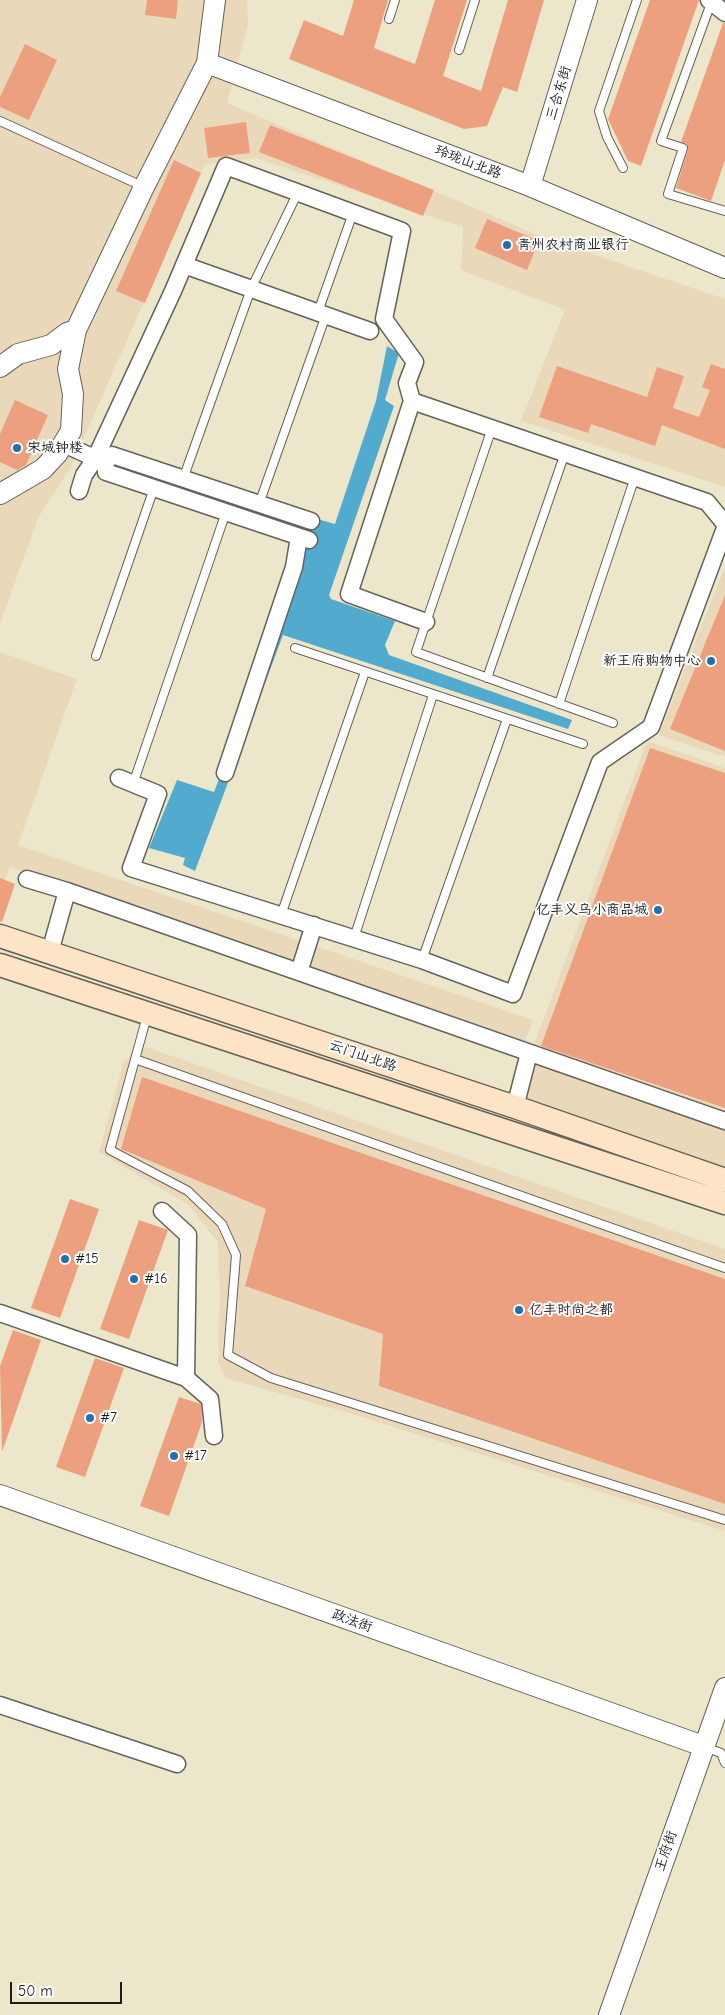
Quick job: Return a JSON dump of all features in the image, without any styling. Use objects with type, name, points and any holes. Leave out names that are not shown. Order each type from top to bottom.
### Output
[{"type":"main road","name":"云门山北路","points":[[0,936],[515,1107],[725,1180]]},
{"type":"main road","name":"云门山北路","points":[[0,965],[148,1012],[725,1203]]},
{"type":"street","points":[[0,494],[43,469],[64,444],[70,431],[73,414],[73,394],[68,369],[76,330],[144,187],[207,63],[214,0]]},
{"type":"street","name":"三合东街","points":[[530,186],[587,0]]},
{"type":"street","points":[[710,2],[725,13]]},
{"type":"street","name":"玲珑山北路","points":[[207,63],[530,186],[725,268]]},
{"type":"street","points":[[100,461],[226,166],[402,231],[384,319],[414,362],[407,383],[412,400],[349,594],[426,622]]},
{"type":"street","points":[[184,265],[370,331]]},
{"type":"street","points":[[0,367],[18,354],[51,344],[67,333],[76,330]]},
{"type":"street","points":[[412,400],[707,502],[725,524]]},
{"type":"street","points":[[64,444],[100,461],[106,472],[304,539],[225,773]]},
{"type":"street","points":[[79,491],[84,475],[100,461],[112,456],[311,521]]},
{"type":"street","points":[[126,781],[158,794],[131,868],[422,960],[513,994],[600,762],[651,727],[725,528]]},
{"type":"street","points":[[27,879],[67,891],[725,1121]]},
{"type":"street","points":[[50,952],[67,891]]},
{"type":"street","points":[[299,972],[314,925]]},
{"type":"street","points":[[515,1107],[529,1053]]},
{"type":"street","points":[[162,1211],[188,1235],[186,1378]]},
{"type":"street","points":[[0,1315],[186,1378],[210,1399],[214,1436]]},
{"type":"street","name":"政法街","points":[[0,1495],[703,1746]]},
{"type":"street","name":"王府街","points":[[609,2015],[725,1688]]},
{"type":"street","points":[[0,1705],[177,1764]]},
{"type":"lane","points":[[389,19],[395,0]]},
{"type":"lane","points":[[459,50],[475,0]]},
{"type":"lane","points":[[623,168],[606,137],[599,111],[637,0]]},
{"type":"lane","points":[[710,2],[661,141],[683,148],[668,194],[723,210],[725,201]]},
{"type":"lane","points":[[0,121],[144,187]]},
{"type":"lane","points":[[183,479],[251,289],[298,192]]},
{"type":"lane","points":[[259,504],[322,314],[353,213]]},
{"type":"lane","points":[[492,428],[416,652],[613,723]]},
{"type":"lane","points":[[487,678],[565,453]]},
{"type":"lane","points":[[559,704],[635,477]]},
{"type":"lane","points":[[96,656],[154,488]]},
{"type":"lane","points":[[126,781],[226,512]]},
{"type":"lane","points":[[295,648],[582,744]]},
{"type":"lane","points":[[281,915],[365,672]]},
{"type":"lane","points":[[354,938],[434,695]]},
{"type":"lane","points":[[422,960],[507,719]]},
{"type":"lane","points":[[148,1012],[110,1150],[188,1191],[222,1224],[236,1256],[228,1355],[271,1378],[725,1520]]},
{"type":"lane","points":[[135,1059],[725,1268]]},
{"type":"lane","points":[[703,1746],[721,1753],[725,1762]]},
{"type":"shaded area","points":[[0,0],[247,0],[248,25],[227,103],[545,238],[725,299],[725,487],[521,421],[565,310],[461,270],[463,227],[256,158],[205,164],[71,467],[38,518],[0,624]]},
{"type":"shaded area","name":"新王府购物中心","points":[[725,566],[725,757],[659,735]]},
{"type":"shaded area","points":[[0,652],[77,679],[18,845],[533,1020],[525,1042],[10,867],[0,895]]},
{"type":"shaded area","name":"亿丰义乌小商品城","points":[[647,741],[725,768],[725,1170],[523,1101],[532,1050]]},
{"type":"shaded area","name":"亿丰时尚之都","points":[[146,1047],[725,1249],[725,1531],[349,1413],[225,1378],[218,1362],[220,1296],[218,1242],[189,1205],[99,1152],[124,1061]]},
{"type":"water","points":[[387,346],[399,353],[385,400],[394,406],[329,595],[331,599],[395,621],[385,645],[389,655],[572,720],[568,729],[283,635],[195,871],[183,865],[185,858],[149,848],[177,780],[214,792],[303,562],[306,533],[112,468],[112,462],[303,526],[321,520],[335,524],[376,401]]},
{"type":"building","points":[[147,0],[178,0],[176,19],[145,15]]},
{"type":"building","points":[[354,0],[388,0],[374,48],[415,64],[435,0],[467,0],[443,76],[481,91],[508,0],[544,0],[517,92],[503,87],[487,126],[464,129],[289,59],[304,20],[343,36]]},
{"type":"building","points":[[650,0],[699,0],[641,166],[628,161],[608,119]]},
{"type":"building","points":[[723,23],[725,23],[725,160],[711,201],[676,188],[688,149],[687,144],[681,142]]},
{"type":"building","points":[[25,44],[57,60],[29,120],[0,107],[0,97]]},
{"type":"building","points":[[246,122],[250,153],[208,158],[204,128]]},
{"type":"building","points":[[270,125],[434,190],[423,216],[259,152]]},
{"type":"building","points":[[174,160],[201,173],[145,303],[116,291]]},
{"type":"building","points":[[487,219],[539,241],[527,270],[475,248]]},
{"type":"building","points":[[711,364],[725,369],[725,449],[662,425],[655,446],[591,424],[588,433],[539,417],[557,366],[647,397],[657,367],[684,376],[673,408],[699,417],[710,390],[702,387]]},
{"type":"building","name":"宋城钟楼","points":[[15,400],[48,415],[26,465],[17,470],[0,462],[0,434]]},
{"type":"building","name":"新王府购物中心","points":[[725,595],[725,751],[670,729]]},
{"type":"building","name":"亿丰义乌小商品城","points":[[650,748],[725,773],[725,1108],[541,1046]]},
{"type":"building","points":[[0,878],[15,884],[2,922],[0,921]]},
{"type":"building","name":"亿丰时尚之都","points":[[142,1077],[725,1279],[725,1504],[379,1386],[383,1334],[245,1286],[266,1209],[121,1149]]},
{"type":"building","name":"#15","points":[[70,1199],[99,1209],[60,1318],[31,1308]]},
{"type":"building","name":"#16","points":[[139,1220],[168,1230],[129,1339],[100,1329]]},
{"type":"building","points":[[13,1330],[41,1340],[2,1452],[0,1366]]},
{"type":"building","name":"#7","points":[[95,1358],[124,1368],[85,1477],[56,1467]]},
{"type":"building","name":"#17","points":[[179,1397],[201,1404],[202,1422],[169,1516],[140,1506]]},
{"type":"place","name":"青州农村商业银行","points":[[507,245]]},
{"type":"place","name":"宋城钟楼","points":[[17,448]]},
{"type":"place","name":"新王府购物中心","points":[[711,661]]},
{"type":"place","name":"亿丰义乌小商品城","points":[[658,910]]},
{"type":"place","name":"#15","points":[[65,1259]]},
{"type":"place","name":"#16","points":[[134,1279]]},
{"type":"place","name":"亿丰时尚之都","points":[[519,1310]]},
{"type":"place","name":"#7","points":[[90,1418]]},
{"type":"place","name":"#17","points":[[174,1456]]}]
